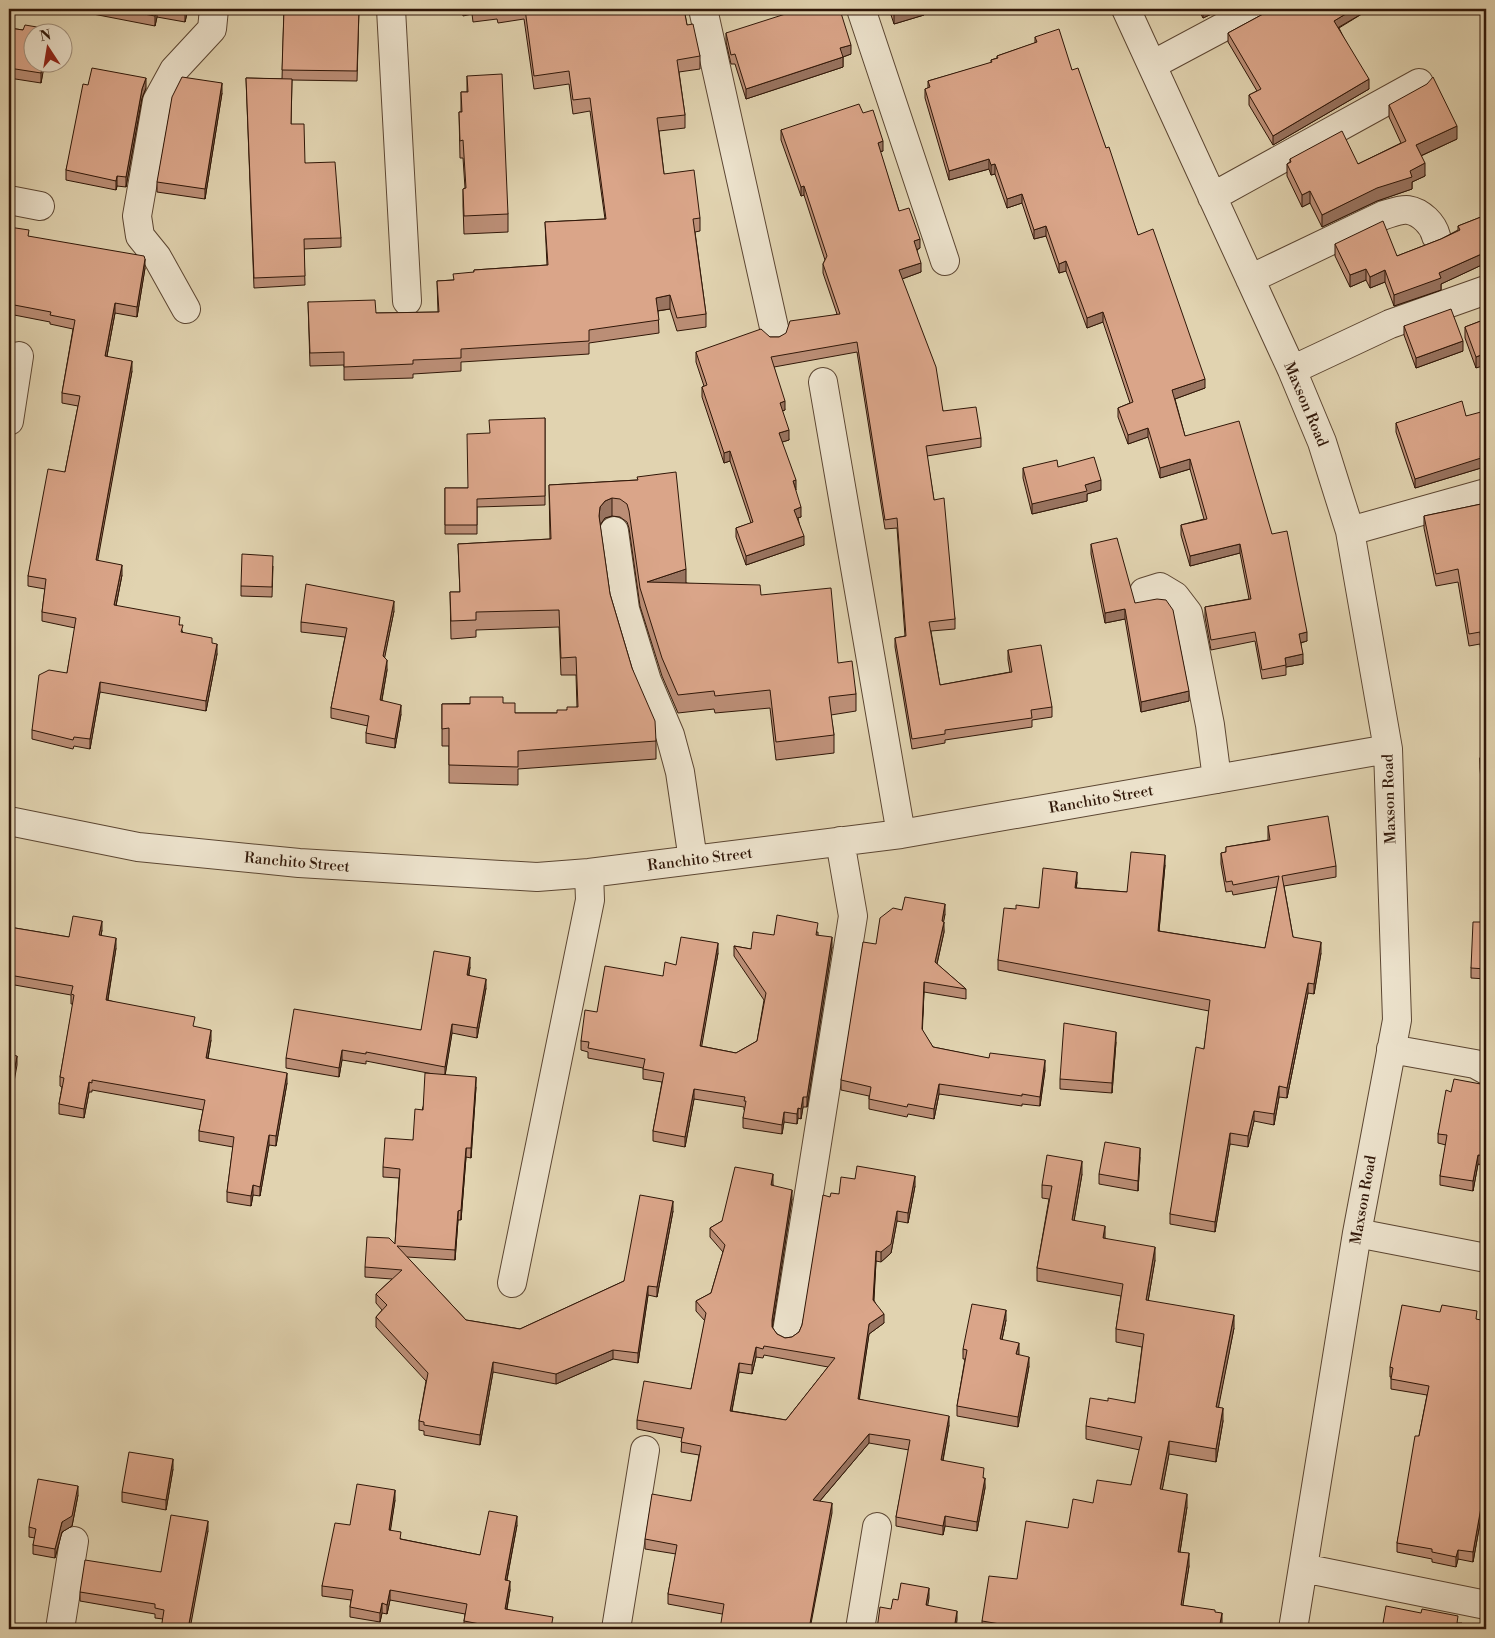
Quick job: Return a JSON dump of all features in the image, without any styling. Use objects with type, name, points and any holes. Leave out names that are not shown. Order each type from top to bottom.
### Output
[{"type":"street","points":[[186,310],[157,257],[140,236],[137,216],[157,101],[174,70],[212,29],[214,9]]},
{"type":"street","points":[[391,9],[407,301]]},
{"type":"street","points":[[703,9],[775,332]]},
{"type":"street","points":[[861,9],[945,261]]},
{"type":"street","name":"Maxson Road","points":[[1126,9],[1292,370],[1322,442],[1350,531],[1388,749],[1396,1020],[1357,1233],[1293,1629]]},
{"type":"street","points":[[1152,65],[1257,9]]},
{"type":"street","points":[[1212,197],[1419,83]]},
{"type":"street","points":[[9,200],[40,206]]},
{"type":"street","points":[[1250,279],[1384,215],[1407,209],[1420,215],[1434,227],[1436,236]]},
{"type":"street","points":[[1292,370],[1390,324],[1486,290]]},
{"type":"street","points":[[9,421],[19,356]]},
{"type":"street","points":[[823,382],[901,834]]},
{"type":"street","points":[[1350,531],[1486,493]]},
{"type":"street","points":[[614,531],[625,609],[647,682],[670,735],[680,772],[694,860]]},
{"type":"street","points":[[1144,592],[1160,587],[1175,596],[1188,613],[1210,725],[1217,779]]},
{"type":"street","name":"Ranchito Street","points":[[9,821],[138,847],[299,863],[537,877],[589,873],[901,834],[1388,749]]},
{"type":"street","points":[[787,1332],[853,916],[840,841]]},
{"type":"street","points":[[512,1283],[590,900],[589,873]]},
{"type":"street","points":[[1391,1049],[1475,1064],[1486,1070]]},
{"type":"street","points":[[1357,1233],[1486,1258]]},
{"type":"street","points":[[616,1629],[645,1450]]},
{"type":"street","points":[[860,1629],[877,1527]]},
{"type":"street","points":[[60,1629],[74,1541]]},
{"type":"street","points":[[1303,1568],[1486,1605]]},
{"type":"building","points":[[116,9],[156,9],[155,16]]},
{"type":"building","points":[[166,9],[186,9],[185,12]]},
{"type":"building","points":[[284,9],[359,9],[357,71],[282,70]]},
{"type":"building","points":[[525,9],[684,9],[687,25],[693,24],[700,56],[677,60],[685,115],[657,118],[664,174],[694,170],[700,218],[693,219],[706,314],[677,318],[670,295],[656,298],[659,320],[589,330],[589,341],[461,349],[461,358],[413,360],[413,364],[344,367],[344,352],[310,353],[308,302],[375,300],[376,313],[439,312],[437,281],[454,280],[453,274],[474,272],[474,270],[548,265],[545,222],[606,219],[590,98],[573,100],[569,71],[534,76]]},
{"type":"building","points":[[801,9],[833,9],[835,14],[841,13],[851,45],[840,48],[843,57],[746,89],[735,54],[731,55],[726,33]]},
{"type":"building","points":[[1269,9],[1354,9],[1334,21],[1369,79],[1273,136],[1249,95],[1261,89],[1228,33]]},
{"type":"building","points":[[9,28],[22,30],[22,70],[9,68]]},
{"type":"building","points":[[1059,29],[1072,70],[1078,68],[1106,148],[1109,147],[1138,235],[1153,229],[1205,379],[1172,390],[1185,436],[1239,421],[1272,534],[1287,531],[1307,632],[1299,634],[1303,654],[1285,658],[1286,665],[1262,670],[1255,632],[1211,640],[1205,607],[1251,599],[1240,544],[1190,556],[1181,525],[1207,519],[1190,459],[1160,468],[1148,428],[1128,435],[1118,408],[1133,402],[1103,312],[1087,318],[1066,261],[1059,264],[1046,226],[1034,230],[1022,194],[1007,199],[995,164],[991,165],[989,159],[949,171],[925,89],[930,87],[928,81],[992,62],[991,60],[998,58],[997,56],[1037,42],[1035,37]]},
{"type":"building","points":[[92,68],[146,78],[142,89],[126,177],[117,176],[116,181],[66,170],[83,84],[88,85]]},
{"type":"building","points":[[502,74],[508,214],[464,216],[463,189],[466,188],[463,140],[460,141],[459,112],[462,112],[461,92],[468,92],[467,76]]},
{"type":"building","points":[[182,77],[222,83],[205,189],[157,182],[172,97]]},
{"type":"building","points":[[1433,77],[1457,126],[1416,145],[1425,163],[1410,171],[1412,177],[1377,188],[1322,215],[1310,191],[1302,195],[1287,164],[1291,162],[1290,159],[1342,131],[1358,164],[1406,141],[1389,105],[1427,84]]},
{"type":"building","points":[[246,78],[292,79],[291,124],[304,124],[305,163],[335,162],[341,238],[304,239],[305,276],[254,278]]},
{"type":"building","points":[[859,104],[863,113],[873,110],[883,141],[878,143],[899,211],[909,208],[920,239],[914,241],[921,263],[899,270],[936,367],[943,411],[976,407],[981,438],[926,446],[934,500],[944,498],[955,619],[929,622],[940,685],[1012,672],[1008,650],[1041,645],[1052,707],[1031,710],[1032,718],[945,730],[945,734],[912,739],[895,638],[906,636],[897,518],[885,520],[857,342],[771,357],[785,401],[780,403],[789,430],[779,433],[796,480],[793,481],[801,507],[794,510],[804,536],[746,556],[736,528],[753,522],[730,451],[724,453],[702,387],[707,385],[696,352],[761,329],[770,337],[779,337],[786,333],[790,321],[840,314],[823,264],[827,256],[804,186],[801,187],[781,130]]},
{"type":"building","points":[[1486,215],[1486,252],[1439,273],[1441,278],[1394,295],[1385,270],[1370,277],[1366,269],[1350,275],[1335,244],[1383,221],[1397,256],[1441,239],[1460,230],[1458,226]]},
{"type":"building","points":[[9,227],[29,230],[28,236],[144,256],[137,307],[115,303],[105,356],[132,361],[96,560],[122,565],[114,605],[180,617],[179,625],[183,625],[181,632],[212,638],[212,643],[217,644],[206,701],[100,682],[90,739],[74,737],[73,740],[32,730],[39,675],[49,670],[67,673],[76,618],[42,612],[46,579],[28,576],[48,469],[65,472],[80,396],[62,393],[75,320],[50,315],[51,312],[9,304]]},
{"type":"building","points":[[1451,309],[1463,341],[1416,358],[1404,326]]},
{"type":"building","points":[[1486,319],[1486,353],[1476,357],[1465,327]]},
{"type":"building","points":[[1462,401],[1466,416],[1481,412],[1486,428],[1486,454],[1480,456],[1481,458],[1415,479],[1396,423]]},
{"type":"building","points":[[545,418],[545,496],[477,499],[477,525],[445,525],[445,488],[468,488],[467,434],[490,433],[489,420]]},
{"type":"building","points":[[1094,457],[1101,480],[1085,485],[1087,491],[1032,504],[1023,468],[1057,460],[1058,467]]},
{"type":"building","points":[[676,472],[686,569],[647,582],[760,585],[761,595],[831,588],[838,663],[852,661],[856,694],[829,697],[834,735],[776,742],[770,690],[715,696],[714,691],[678,695],[662,658],[640,588],[627,504],[620,499],[612,498],[605,501],[600,507],[599,516],[610,594],[632,668],[655,721],[656,741],[518,751],[518,767],[449,765],[449,728],[442,729],[442,704],[470,704],[470,697],[503,697],[503,703],[515,703],[515,713],[557,713],[557,710],[567,710],[567,707],[578,707],[576,657],[561,658],[559,610],[476,612],[476,620],[451,621],[450,592],[460,592],[458,544],[551,539],[549,485],[638,480],[637,477]]},
{"type":"building","points":[[1486,503],[1486,647],[1485,642],[1481,642],[1480,632],[1469,634],[1458,569],[1436,574],[1424,516]]},
{"type":"building","points":[[1117,538],[1135,603],[1157,599],[1166,600],[1173,610],[1189,691],[1141,702],[1125,609],[1105,613],[1091,544]]},
{"type":"building","points":[[242,554],[273,556],[272,587],[241,586]]},
{"type":"building","points":[[306,584],[394,601],[383,656],[387,660],[380,700],[401,705],[395,739],[366,733],[369,716],[331,708],[347,628],[301,622]]},
{"type":"building","points":[[1482,743],[1486,743],[1486,864],[1484,862],[1482,830],[1485,829],[1480,758],[1483,754]]},
{"type":"building","points":[[1328,816],[1336,866],[1282,876],[1293,937],[1321,942],[1314,984],[1308,983],[1287,1088],[1279,1086],[1274,1114],[1254,1111],[1248,1136],[1230,1133],[1215,1222],[1170,1214],[1196,1047],[1204,1049],[1210,1000],[998,960],[1004,908],[1016,909],[1016,905],[1039,908],[1043,868],[1077,872],[1075,888],[1127,892],[1131,852],[1165,855],[1158,931],[1265,948],[1279,876],[1233,885],[1232,881],[1226,882],[1221,853],[1226,852],[1226,847],[1270,840],[1268,826]]},
{"type":"building","points":[[905,897],[945,904],[942,921],[944,922],[935,962],[966,989],[924,982],[922,1029],[933,1047],[989,1058],[990,1053],[1045,1060],[1040,1097],[939,1084],[934,1109],[908,1104],[907,1107],[869,1099],[871,1087],[841,1080],[863,942],[876,944],[880,918],[893,908],[902,910]]},
{"type":"building","points":[[777,915],[818,923],[816,935],[832,937],[807,1097],[803,1097],[801,1109],[798,1108],[797,1114],[784,1112],[782,1125],[743,1118],[745,1097],[694,1089],[685,1137],[653,1131],[664,1073],[643,1069],[645,1059],[588,1048],[589,1042],[581,1041],[585,1010],[597,1012],[605,966],[663,976],[665,962],[676,965],[681,937],[718,943],[700,1046],[736,1053],[757,1041],[766,993],[734,946],[751,949],[753,932],[774,935]]},
{"type":"building","points":[[73,916],[102,921],[99,935],[116,938],[106,1000],[195,1017],[193,1026],[211,1030],[206,1058],[287,1073],[276,1136],[269,1135],[260,1187],[253,1185],[251,1196],[227,1192],[234,1137],[199,1131],[205,1100],[92,1080],[92,1083],[89,1082],[84,1109],[59,1104],[64,1078],[60,1077],[74,995],[71,994],[73,986],[9,975],[9,927],[69,937]]},
{"type":"building","points":[[1473,922],[1486,922],[1486,969],[1471,968]]},
{"type":"building","points":[[434,951],[470,957],[467,975],[486,979],[477,1028],[452,1024],[445,1067],[366,1052],[366,1054],[342,1050],[339,1068],[286,1058],[294,1009],[421,1030]]},
{"type":"building","points":[[1064,1023],[1116,1032],[1112,1083],[1060,1079]]},
{"type":"building","points":[[9,1054],[17,1056],[9,1100]]},
{"type":"building","points":[[425,1073],[476,1077],[471,1148],[466,1148],[461,1210],[458,1211],[455,1250],[397,1246],[466,1320],[520,1329],[624,1281],[640,1195],[673,1201],[657,1287],[648,1286],[638,1353],[613,1350],[556,1374],[493,1362],[480,1435],[424,1425],[424,1422],[419,1421],[428,1373],[376,1317],[387,1305],[376,1294],[402,1270],[365,1267],[367,1237],[389,1238],[395,1244],[400,1169],[383,1167],[385,1138],[413,1140],[415,1109],[423,1110]]},
{"type":"building","points":[[1454,1079],[1486,1085],[1486,1156],[1478,1155],[1473,1181],[1440,1176],[1447,1135],[1438,1134],[1446,1090],[1451,1092]]},
{"type":"building","points":[[1105,1142],[1140,1148],[1138,1181],[1099,1174]]},
{"type":"building","points":[[1047,1155],[1082,1161],[1072,1220],[1105,1226],[1103,1238],[1155,1247],[1146,1300],[1234,1315],[1216,1407],[1223,1408],[1216,1449],[1169,1441],[1160,1489],[1187,1494],[1178,1552],[1189,1553],[1181,1605],[1215,1610],[1215,1612],[1222,1613],[1219,1629],[1011,1629],[1012,1626],[982,1621],[989,1576],[1017,1579],[1026,1521],[1068,1528],[1073,1499],[1093,1503],[1097,1480],[1131,1485],[1142,1437],[1086,1426],[1090,1398],[1108,1401],[1108,1398],[1135,1403],[1144,1334],[1116,1329],[1123,1284],[1037,1268],[1052,1186],[1042,1185]]},
{"type":"building","points":[[857,1166],[915,1176],[908,1213],[897,1211],[891,1244],[881,1252],[876,1251],[873,1300],[884,1314],[869,1324],[858,1399],[949,1416],[941,1460],[984,1468],[983,1478],[985,1478],[977,1522],[945,1516],[943,1526],[896,1517],[910,1440],[869,1434],[813,1500],[832,1503],[809,1629],[720,1629],[724,1604],[668,1594],[677,1545],[645,1539],[652,1494],[691,1501],[701,1446],[681,1442],[684,1428],[637,1420],[644,1381],[691,1389],[706,1313],[696,1301],[711,1293],[725,1245],[710,1228],[722,1221],[735,1167],[773,1174],[771,1185],[792,1190],[772,1320],[772,1327],[777,1334],[785,1338],[792,1337],[799,1332],[802,1325],[823,1195],[830,1197],[831,1193],[839,1194],[841,1177],[855,1179]],"holes":[[[764,1346],[835,1358],[786,1420],[730,1411],[739,1363],[752,1365],[756,1347],[763,1349]]]},
{"type":"building","points":[[972,1304],[1006,1310],[1000,1339],[1019,1343],[1016,1354],[1029,1357],[1018,1417],[957,1406],[967,1350],[963,1349]]},
{"type":"building","points":[[1402,1305],[1440,1312],[1442,1305],[1477,1311],[1476,1319],[1486,1321],[1486,1480],[1473,1552],[1458,1550],[1456,1557],[1432,1552],[1432,1549],[1397,1543],[1415,1436],[1419,1436],[1429,1386],[1391,1379],[1393,1368],[1390,1367]]},
{"type":"building","points":[[129,1452],[173,1459],[166,1500],[122,1492]]},
{"type":"building","points":[[38,1479],[78,1486],[72,1516],[62,1522],[55,1549],[33,1545],[36,1529],[29,1527]]},
{"type":"building","points":[[357,1484],[395,1490],[389,1530],[401,1532],[400,1539],[480,1555],[489,1511],[517,1516],[505,1580],[510,1581],[505,1609],[553,1617],[551,1628],[558,1629],[496,1629],[496,1627],[464,1621],[467,1604],[390,1590],[387,1605],[382,1603],[380,1613],[350,1607],[353,1590],[322,1586],[335,1523],[350,1525]]},
{"type":"building","points":[[171,1515],[208,1521],[188,1629],[161,1629],[164,1610],[155,1608],[155,1604],[80,1592],[85,1560],[161,1572]]},
{"type":"building","points":[[901,1583],[929,1588],[926,1605],[957,1611],[954,1629],[877,1629],[880,1607],[891,1609],[893,1599],[898,1600]]},
{"type":"building","points":[[1386,1606],[1421,1613],[1422,1609],[1458,1616],[1457,1623],[1462,1623],[1461,1629],[1382,1629]]},
{"type":"building","points":[[630,1625],[656,1629],[627,1629]]}]
